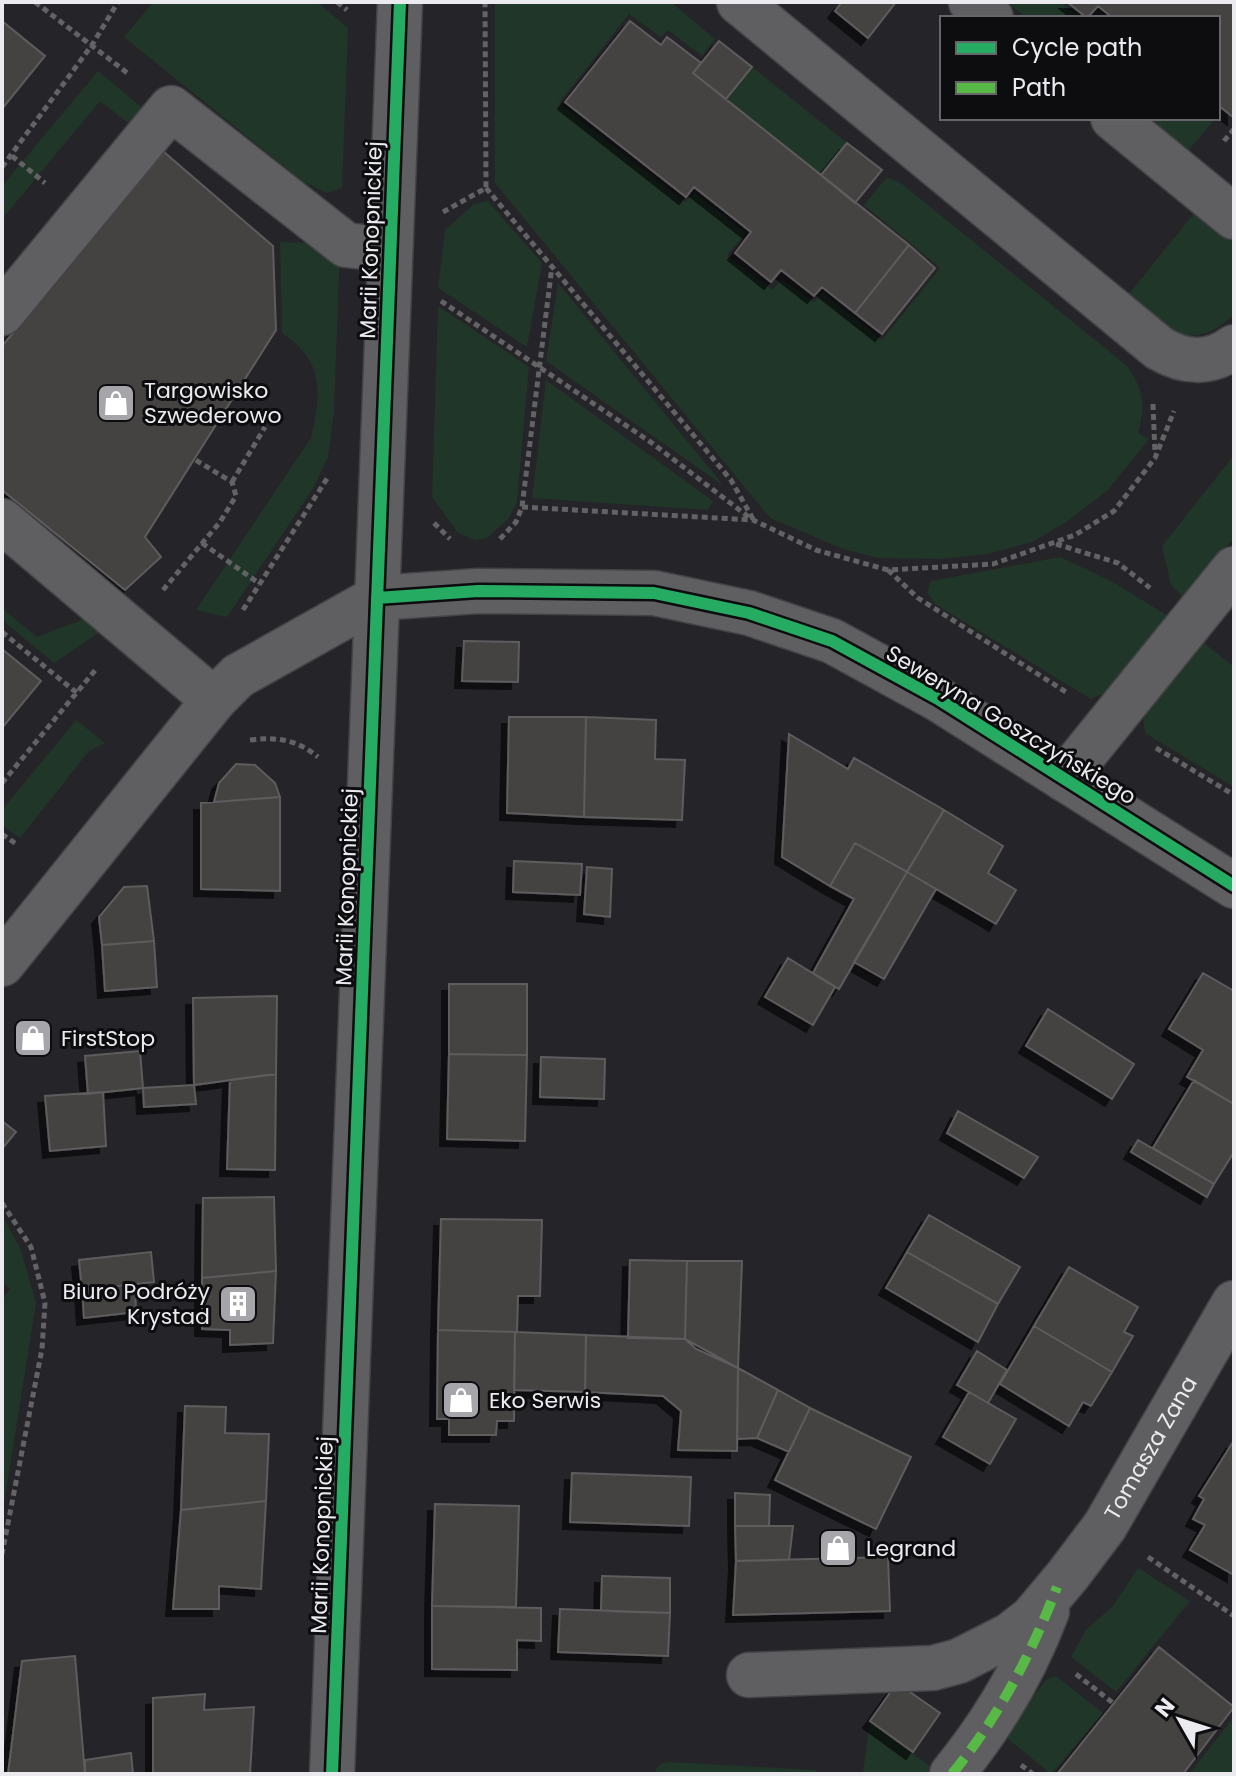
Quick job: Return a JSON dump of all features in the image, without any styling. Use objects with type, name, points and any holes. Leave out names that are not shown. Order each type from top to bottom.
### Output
[{"type":"street","name":"Marii Konopnickiej","points":[[332,1774],[400,2]]},
{"type":"street","points":[[739,2],[1159,348],[1175,358],[1192,361],[1212,359],[1234,347]]},
{"type":"street","points":[[971,2],[988,16]]},
{"type":"street","points":[[2,313],[171,108],[346,245],[390,250]]},
{"type":"street","points":[[1115,120],[1234,217]]},
{"type":"street","points":[[2,521],[214,700]]},
{"type":"street","points":[[1064,779],[1234,569]]},
{"type":"street","name":"Seweryna Goszczyńskiego","points":[[377,598],[478,591],[654,593],[749,613],[832,641],[938,699],[1234,886]]},
{"type":"street","points":[[2,964],[214,700],[238,676],[377,598]]},
{"type":"street","name":"Tomasza Zana","points":[[749,1675],[933,1668],[959,1661],[1010,1635],[1032,1618],[1105,1526],[1234,1303]]},
{"type":"street","points":[[952,1774],[983,1736],[1036,1640],[1057,1587]]},
{"type":"path","points":[[35,2],[92,45]]},
{"type":"path","points":[[2,167],[92,45],[118,2]]},
{"type":"path","points":[[486,188],[731,480],[753,520]]},
{"type":"path","points":[[492,547],[516,522],[522,507],[537,364],[552,266]]},
{"type":"path","points":[[430,294],[652,443],[753,520],[816,550],[888,570],[993,564],[1055,543],[1098,524],[1114,511],[1131,490],[1165,438],[1192,361]]},
{"type":"path","points":[[232,482],[265,427]]},
{"type":"path","points":[[522,507],[753,520]]},
{"type":"path","points":[[202,543],[260,584]]},
{"type":"path","points":[[1055,543],[1118,563],[1191,620]]},
{"type":"path","points":[[888,570],[918,598],[1234,795]]},
{"type":"path","points":[[2,632],[77,693]]},
{"type":"path","points":[[2,834],[16,844]]},
{"type":"path","points":[[2,1203],[31,1247],[45,1303],[42,1349],[2,1554]]},
{"type":"path","points":[[1105,1526],[1234,1616]]},
{"type":"path","points":[[1068,1668],[1113,1703]]},
{"type":"green space","points":[[153,2],[317,2],[348,28],[342,188],[326,193],[302,181],[124,37]]},
{"type":"green space","points":[[495,2],[671,2],[715,39],[702,56],[668,30],[661,37],[629,14],[559,103],[685,202],[695,193],[746,233],[727,255],[773,290],[781,279],[814,302],[822,292],[882,340],[940,268],[864,205],[887,177],[902,184],[1126,365],[1141,397],[1142,414],[1138,433],[1149,439],[1108,490],[1066,522],[1032,542],[988,554],[940,559],[879,558],[843,549],[770,518],[495,183]]},
{"type":"green space","points":[[1006,2],[1061,2],[1078,16],[1024,16]]},
{"type":"green space","points":[[752,67],[847,143],[821,175],[726,99]]},
{"type":"green space","points":[[98,71],[145,110],[132,126],[100,101],[2,219],[2,186]]},
{"type":"green space","points":[[1146,120],[1214,120],[1187,152]]},
{"type":"green space","points":[[488,201],[542,263],[527,347],[438,288],[445,230],[474,204]]},
{"type":"green space","points":[[1199,207],[1234,239],[1234,314],[1219,327],[1191,335],[1165,328],[1124,300]]},
{"type":"green space","points":[[280,242],[340,244],[334,412],[328,457],[314,487],[227,617],[196,610],[311,438],[317,406],[318,392],[313,367],[296,344],[282,333]]},
{"type":"green space","points":[[558,283],[724,486],[546,361]]},
{"type":"green space","points":[[438,306],[529,367],[517,502],[509,518],[487,538],[475,540],[458,533],[432,497]]},
{"type":"green space","points":[[546,380],[713,501],[708,510],[532,498]]},
{"type":"green space","points":[[1234,455],[1234,538],[1184,598],[1171,585],[1162,546]]},
{"type":"green space","points":[[1060,557],[1111,581],[1170,617],[1109,691],[1091,699],[935,604],[927,592],[931,581]]},
{"type":"green space","points":[[2,608],[37,637],[84,619],[100,632],[54,663],[2,620]]},
{"type":"green space","points":[[1199,639],[1234,667],[1234,787],[1145,733],[1142,711]]},
{"type":"green space","points":[[76,720],[105,743],[89,751],[20,838],[2,825],[2,810]]},
{"type":"green space","points":[[2,1215],[21,1250],[36,1303],[2,1516],[2,1299],[10,1289],[2,1282]]},
{"type":"green space","points":[[1138,1568],[1190,1601],[1116,1692],[1071,1657],[1086,1630],[1113,1606]]},
{"type":"green space","points":[[1056,1676],[1103,1713],[1051,1774],[1008,1739],[1007,1729],[1046,1680]]},
{"type":"green space","points":[[1234,1717],[1234,1774],[1189,1774]]},
{"type":"green space","points":[[870,1721],[936,1771],[934,1774],[863,1772]]},
{"type":"green space","points":[[660,1764],[815,1770],[822,1774],[653,1774]]},
{"type":"building","points":[[842,2],[896,2],[868,38],[835,11]]},
{"type":"building","points":[[1067,2],[1233,2],[1234,118],[1220,107],[1220,16],[1110,16],[1098,6],[1089,16]]},
{"type":"building","points":[[2,21],[45,56],[2,109]]},
{"type":"building","points":[[630,21],[661,45],[667,37],[701,63],[693,73],[909,245],[855,313],[822,287],[814,296],[781,270],[771,282],[735,253],[751,232],[694,187],[686,197],[565,102]]},
{"type":"building","points":[[719,41],[752,67],[726,99],[693,73]]},
{"type":"building","points":[[847,143],[882,170],[855,203],[821,175]]},
{"type":"building","name":"Targowisko Szwederowo","points":[[164,152],[273,246],[276,330],[145,537],[161,557],[125,590],[2,490],[2,346]]},
{"type":"building","points":[[909,245],[935,268],[882,334],[855,313]]},
{"type":"building","points":[[464,641],[519,642],[518,682],[462,681]]},
{"type":"building","points":[[2,649],[41,681],[2,728]]},
{"type":"building","points":[[509,717],[586,717],[584,817],[507,813]]},
{"type":"building","points":[[586,717],[656,720],[655,759],[685,760],[682,820],[584,817]]},
{"type":"building","points":[[789,734],[848,769],[854,758],[944,810],[907,872],[855,843],[830,886],[782,857]]},
{"type":"building","points":[[236,764],[255,765],[275,783],[280,797],[214,802],[219,783]]},
{"type":"building","points":[[280,797],[280,891],[201,889],[201,803]]},
{"type":"building","points":[[944,810],[1003,846],[988,873],[1016,890],[996,924],[907,872]]},
{"type":"building","points":[[855,843],[907,872],[839,989],[813,973],[854,899],[830,886]]},
{"type":"building","points":[[514,861],[582,864],[580,895],[513,892]]},
{"type":"building","points":[[587,867],[612,869],[610,917],[584,914]]},
{"type":"building","points":[[907,872],[936,889],[884,979],[854,962]]},
{"type":"building","points":[[147,886],[154,941],[102,945],[99,917],[124,887]]},
{"type":"building","points":[[154,941],[157,987],[105,991],[102,945]]},
{"type":"building","points":[[788,958],[835,987],[813,1025],[765,997]]},
{"type":"building","points":[[1203,973],[1234,991],[1234,1104],[1187,1077],[1203,1050],[1169,1029]]},
{"type":"building","points":[[449,984],[527,984],[527,1055],[449,1054]]},
{"type":"building","points":[[277,996],[276,1074],[194,1085],[193,998]]},
{"type":"building","points":[[1048,1009],[1134,1064],[1112,1099],[1026,1046]]},
{"type":"building","points":[[140,1051],[143,1088],[88,1094],[85,1056]]},
{"type":"building","points":[[449,1054],[527,1055],[525,1141],[447,1139]]},
{"type":"building","points":[[541,1057],[605,1059],[604,1099],[540,1097]]},
{"type":"building","points":[[276,1074],[275,1170],[227,1169],[230,1080]]},
{"type":"building","points":[[1194,1080],[1234,1104],[1234,1152],[1214,1184],[1153,1148]]},
{"type":"building","points":[[194,1085],[196,1104],[144,1107],[143,1088]]},
{"type":"building","points":[[103,1092],[106,1146],[50,1151],[45,1096]]},
{"type":"building","points":[[958,1111],[1038,1157],[1024,1178],[947,1133]]},
{"type":"building","points":[[2,1121],[16,1132],[2,1149]]},
{"type":"building","points":[[1138,1140],[1214,1184],[1207,1197],[1131,1152]]},
{"type":"building","points":[[274,1197],[276,1271],[202,1278],[203,1198]]},
{"type":"building","points":[[929,1215],[1020,1267],[998,1304],[907,1252]]},
{"type":"building","points":[[441,1219],[542,1220],[540,1296],[518,1296],[517,1332],[438,1330]]},
{"type":"building","points":[[151,1252],[154,1282],[82,1290],[79,1260]]},
{"type":"building","points":[[907,1252],[998,1304],[978,1342],[886,1288]]},
{"type":"building","points":[[630,1260],[687,1261],[685,1339],[628,1338]]},
{"type":"building","points":[[687,1261],[742,1261],[738,1368],[685,1339]]},
{"type":"building","points":[[1069,1267],[1138,1307],[1124,1332],[1133,1336],[1112,1372],[1034,1326]]},
{"type":"building","name":"Biuro Podróży Krystad","points":[[276,1271],[273,1343],[230,1345],[230,1330],[202,1329],[202,1278]]},
{"type":"building","points":[[135,1284],[136,1312],[84,1318],[82,1290]]},
{"type":"building","points":[[1034,1326],[1112,1372],[1091,1406],[1083,1402],[1069,1426],[1000,1384]]},
{"type":"building","points":[[438,1330],[515,1332],[514,1421],[497,1421],[496,1435],[449,1435],[449,1419],[437,1419]]},
{"type":"building","points":[[515,1332],[586,1335],[585,1392],[514,1390]]},
{"type":"building","points":[[586,1335],[685,1339],[696,1349],[738,1368],[737,1451],[678,1450],[681,1411],[663,1396],[585,1392]]},
{"type":"building","points":[[977,1351],[1007,1370],[988,1403],[957,1385]]},
{"type":"building","points":[[738,1368],[778,1390],[757,1438],[737,1439]]},
{"type":"building","points":[[778,1390],[810,1408],[789,1452],[757,1438]]},
{"type":"building","points":[[969,1392],[1016,1419],[990,1464],[943,1437]]},
{"type":"building","points":[[185,1406],[226,1407],[225,1433],[269,1434],[266,1501],[181,1510]]},
{"type":"building","points":[[810,1408],[911,1457],[876,1529],[775,1480]]},
{"type":"building","points":[[1233,1442],[1234,1575],[1190,1550],[1205,1525],[1193,1519],[1204,1499],[1199,1496]]},
{"type":"building","points":[[572,1473],[691,1477],[689,1526],[570,1522]]},
{"type":"building","points":[[735,1493],[770,1495],[769,1526],[735,1526]]},
{"type":"building","points":[[266,1501],[261,1589],[219,1586],[219,1609],[173,1609],[181,1510]]},
{"type":"building","points":[[435,1504],[519,1506],[516,1607],[432,1606]]},
{"type":"building","points":[[735,1526],[793,1526],[789,1560],[736,1561]]},
{"type":"building","points":[[888,1557],[890,1611],[733,1615],[736,1561]]},
{"type":"building","points":[[602,1576],[670,1578],[670,1613],[601,1611]]},
{"type":"building","points":[[432,1606],[541,1608],[541,1641],[517,1640],[517,1670],[432,1669]]},
{"type":"building","points":[[560,1609],[670,1613],[668,1656],[558,1652]]},
{"type":"building","points":[[1159,1647],[1234,1707],[1183,1774],[1057,1774]]},
{"type":"building","points":[[75,1656],[85,1774],[8,1774],[22,1661]]},
{"type":"building","points":[[897,1683],[940,1713],[913,1752],[870,1721]]},
{"type":"building","points":[[205,1694],[204,1710],[254,1707],[250,1774],[153,1774],[153,1698]]},
{"type":"building","points":[[131,1753],[133,1774],[85,1774],[85,1760]]},
{"type":"marked path","points":[[952,1774],[984,1731],[1012,1685],[1057,1587]]},
{"type":"cycle path","points":[[332,1774],[400,2]]},
{"type":"cycle path","points":[[377,598],[478,591],[654,593],[749,613],[832,641],[938,699],[1234,886]]},
{"type":"place","name":"Targowisko Szwederowo","points":[[116,403]]},
{"type":"place","name":"FirstStop","points":[[33,1038]]},
{"type":"place","name":"Biuro Podróży Krystad","points":[[238,1304]]},
{"type":"place","name":"Eko Serwis","points":[[461,1400]]},
{"type":"place","name":"Legrand","points":[[838,1548]]}]
